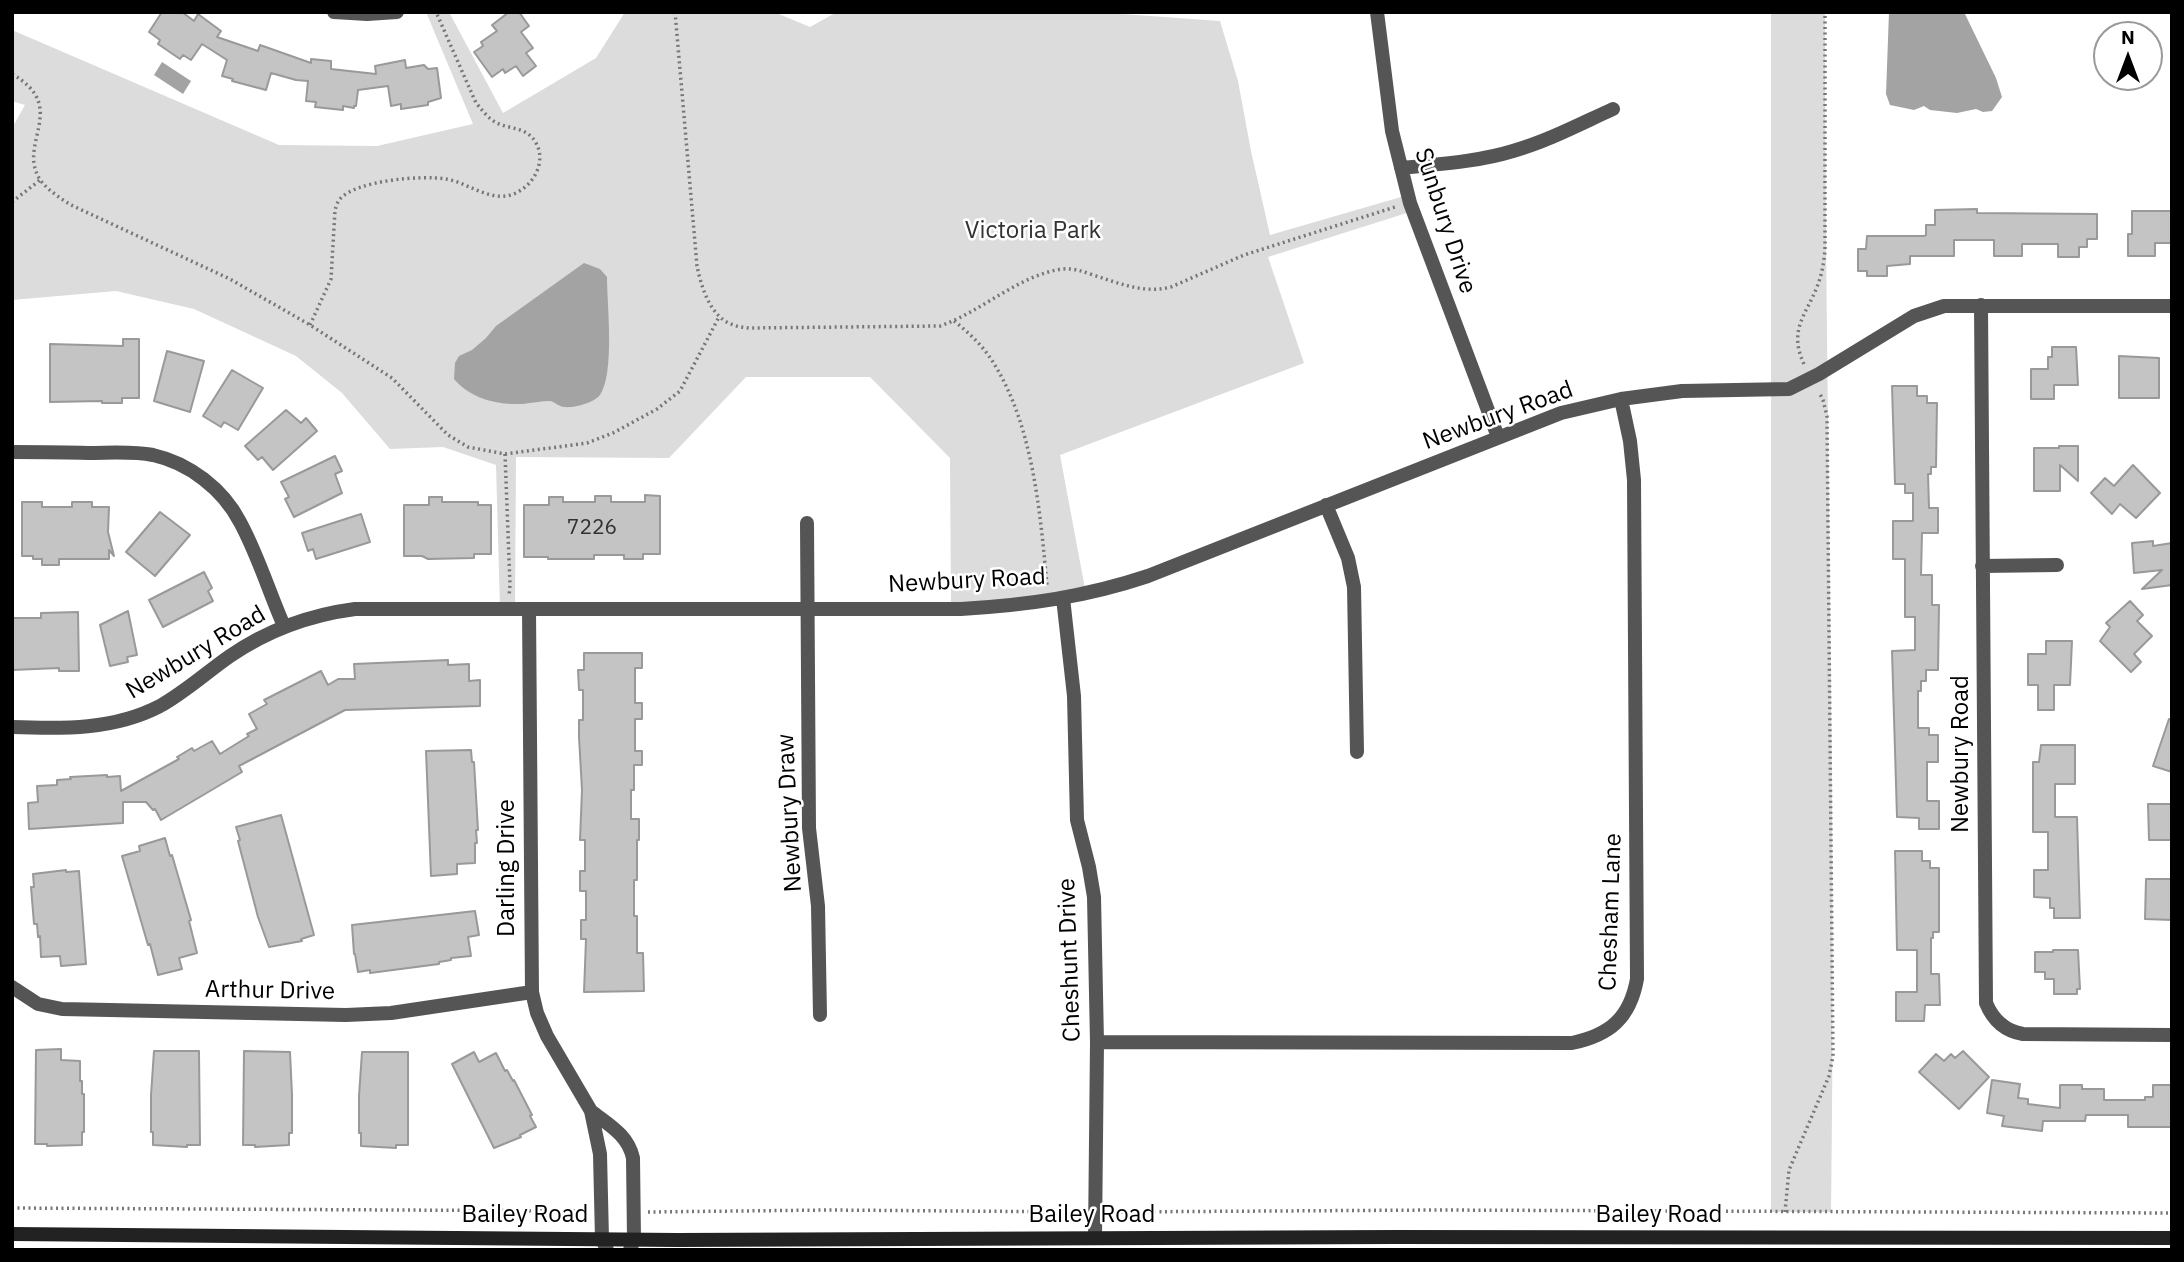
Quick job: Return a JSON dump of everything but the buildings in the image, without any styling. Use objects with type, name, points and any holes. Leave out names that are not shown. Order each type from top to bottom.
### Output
[{"type":"main road","name":"Bailey Road","points":[[12,1234],[605,1244],[1096,1238],[2172,1238]]},
{"type":"street","points":[[334,12],[397,12]]},
{"type":"street","name":"Sunbury Drive","points":[[1377,12],[1392,131],[1410,203],[1497,437]]},
{"type":"street","points":[[1401,168],[1474,160],[1511,152],[1545,140],[1613,108]]},
{"type":"street","name":"Newbury Road","points":[[1981,305],[1985,979],[1988,1007],[2002,1025],[2023,1034],[2172,1035]]},
{"type":"street","name":"Newbury Road","points":[[12,727],[75,728],[129,719],[159,706],[260,637],[317,615],[355,609],[961,608],[1056,600],[1148,576],[1561,414],[1621,399],[1682,391],[1789,389],[1922,312],[1944,306],[2172,306]]},
{"type":"street","name":"Chesham Lane","points":[[1097,1042],[1572,1043],[1589,1040],[1621,1018],[1633,1000],[1637,979],[1634,480],[1630,441],[1621,399]]},
{"type":"street","points":[[12,452],[153,455],[176,462],[197,474],[215,488],[240,522],[284,626]]},
{"type":"street","points":[[1326,505],[1348,558],[1354,587],[1357,752]]},
{"type":"street","name":"Newbury Draw","points":[[807,523],[809,828],[818,906],[820,1015]]},
{"type":"street","points":[[1982,566],[2057,565]]},
{"type":"street","name":"Cheshunt Drive","points":[[1056,600],[1074,696],[1077,820],[1094,897],[1097,1042],[1096,1238]]},
{"type":"street","name":"Darling Drive","points":[[529,609],[532,992],[547,1036],[591,1111],[600,1154],[605,1244]]},
{"type":"street","name":"Arthur Drive","points":[[12,987],[38,1003],[62,1009],[337,1015],[391,1013],[532,992]]},
{"type":"street","name":"Darling Drive","points":[[591,1111],[620,1133],[631,1148],[632,1244]]},
{"type":"path","points":[[310,325],[331,279],[335,210],[339,200],[349,192],[383,182],[444,178],[498,197],[519,191],[530,183],[537,173],[540,151],[536,142],[521,129],[497,123],[476,103],[436,12]]},
{"type":"path","points":[[675,12],[700,283],[719,317],[731,324],[749,328],[928,327],[954,321],[1027,281],[1064,269],[1077,270],[1131,287],[1158,291],[1266,247],[1410,203]]},
{"type":"path","points":[[1785,1212],[1788,1170],[1829,1076],[1833,1056],[1827,416],[1823,400],[1800,355],[1798,338],[1799,322],[1817,289],[1824,267],[1825,12]]},
{"type":"path","points":[[12,74],[36,92],[40,110],[34,152],[35,168],[40,180],[51,192],[71,205],[230,279],[310,325],[392,378],[448,435],[468,447],[505,454],[587,443],[612,433],[657,409],[680,391],[719,317]]},
{"type":"path","points":[[12,202],[40,180]]},
{"type":"path","points":[[954,321],[971,335],[990,357],[1008,388],[1033,471],[1056,600]]},
{"type":"path","points":[[505,454],[510,585],[507,608]]},
{"type":"green space","name":"Victoria Park","points":[[426,12],[449,12],[503,113],[596,58],[625,12],[774,12],[810,27],[837,12],[1117,12],[1220,21],[1238,81],[1270,235],[1408,195],[1413,211],[1268,257],[1304,363],[1060,455],[1086,594],[951,609],[950,458],[870,377],[746,377],[669,458],[516,457],[515,609],[500,609],[496,465],[443,447],[390,449],[342,393],[296,356],[194,309],[116,291],[12,300],[12,128],[25,105],[12,101],[12,30],[279,145],[377,146],[473,124]]},
{"type":"green space","points":[[1771,12],[1825,12],[1833,912],[1831,1212],[1771,1212]]},
{"type":"shaded area","points":[[1889,12],[1964,12],[1996,78],[2002,97],[1992,111],[1983,112],[1976,109],[1957,113],[1930,110],[1924,106],[1914,110],[1890,105],[1886,94]]},
{"type":"shaded area","points":[[162,62],[191,81],[183,94],[154,75]]},
{"type":"shaded area","points":[[584,263],[600,269],[607,277],[609,355],[605,385],[597,398],[569,407],[550,401],[504,403],[476,396],[454,379],[455,363],[459,356],[472,350],[496,326]]}]
